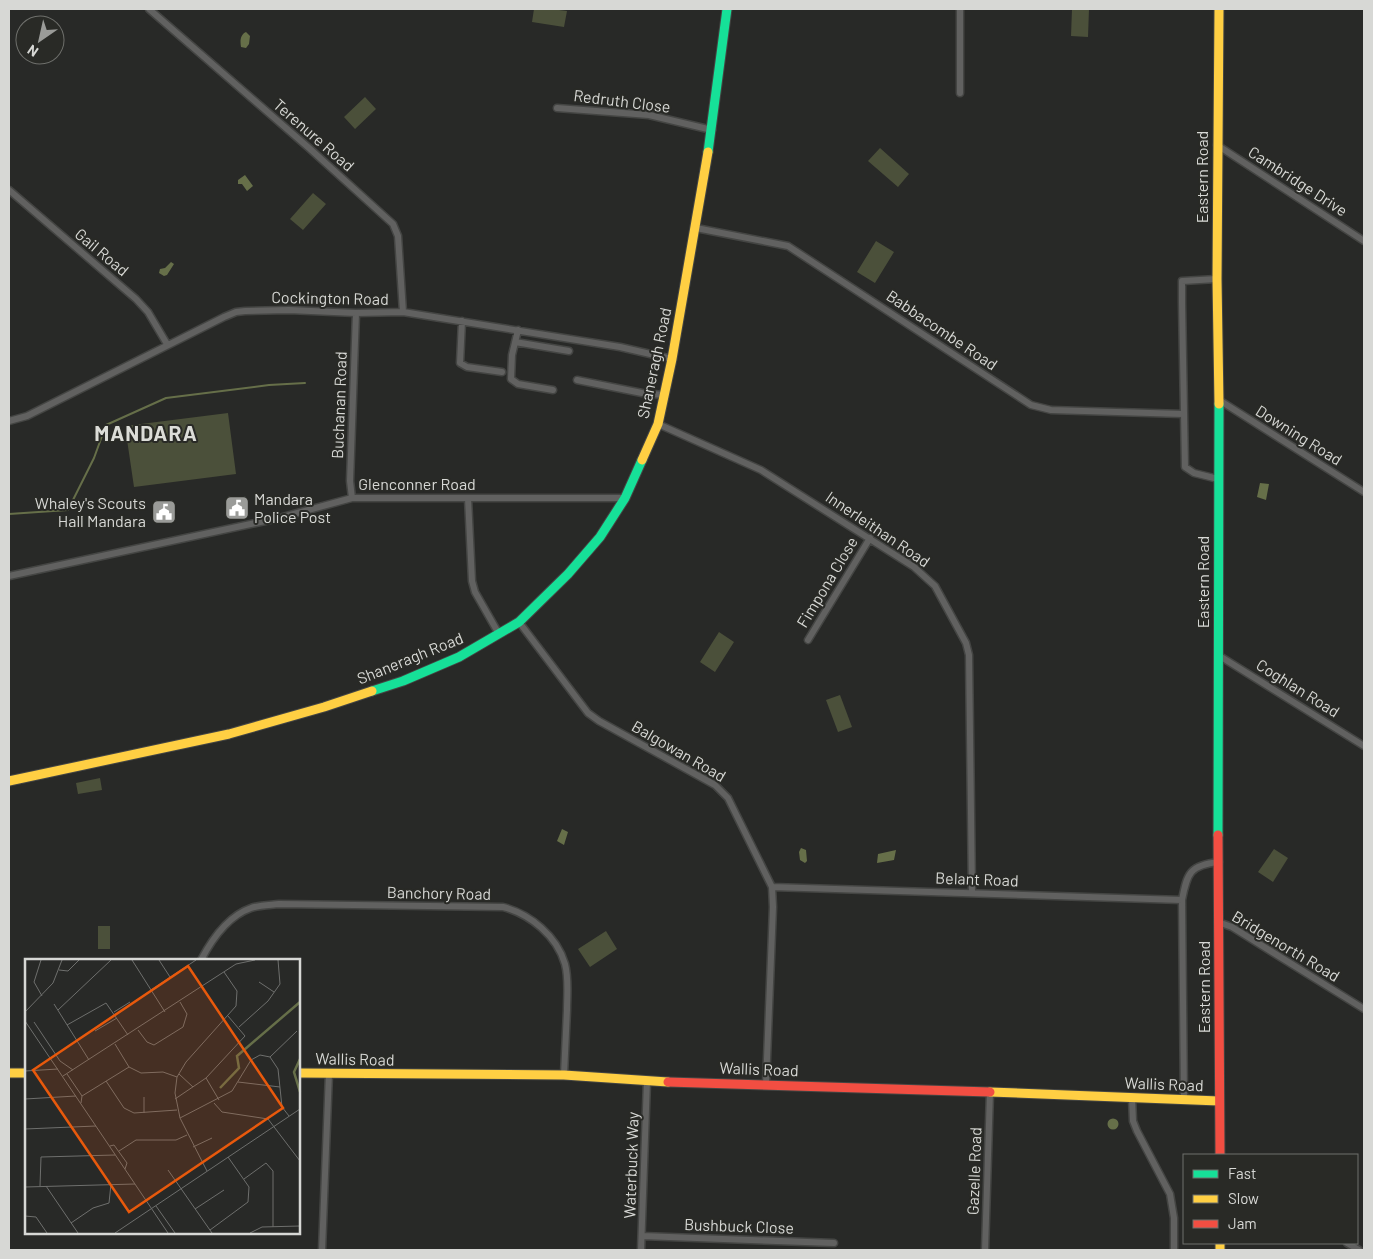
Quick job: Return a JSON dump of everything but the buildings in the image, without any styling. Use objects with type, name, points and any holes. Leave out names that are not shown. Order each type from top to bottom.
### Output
[{"type":"street","name":"Terenure Road","points":[[149,9],[393,224],[398,236],[403,312]]},
{"type":"street","name":"Shaneragh Road","points":[[9,781],[229,734],[324,707],[403,681],[459,657],[519,622],[582,559],[600,537],[625,498],[658,424],[696,228],[712,130],[727,9]]},
{"type":"street","points":[[960,9],[960,93]]},
{"type":"street","name":"Eastern Road","points":[[1219,9],[1217,279],[1219,400],[1218,922],[1220,1154]]},
{"type":"street","name":"Redruth Close","points":[[557,108],[649,115],[712,130]]},
{"type":"street","name":"Cambridge Drive","points":[[1218,145],[1364,241]]},
{"type":"street","name":"Gail Road","points":[[9,190],[136,299],[148,312],[167,344]]},
{"type":"street","name":"Babbacombe Road","points":[[696,228],[788,246],[1031,405],[1051,410],[1183,414]]},
{"type":"street","points":[[1217,279],[1182,281],[1185,468],[1194,474],[1218,479]]},
{"type":"street","name":"Cockington Road","points":[[9,422],[27,416],[167,344],[236,312],[289,310],[356,313],[403,312],[620,347],[672,359]]},
{"type":"street","name":"Buchanan Road","points":[[352,498],[350,481],[356,313]]},
{"type":"street","points":[[462,321],[460,363],[466,367],[502,372]]},
{"type":"street","points":[[518,330],[512,355],[511,379],[518,384],[553,390]]},
{"type":"street","points":[[515,342],[569,351]]},
{"type":"street","points":[[577,380],[642,394],[664,395]]},
{"type":"street","name":"Downing Road","points":[[1219,400],[1364,492]]},
{"type":"street","name":"Innerleithan Road","points":[[658,424],[761,470],[870,538],[929,579],[947,606],[966,642],[970,664],[972,892]]},
{"type":"street","name":"Glenconner Road","points":[[9,576],[279,518],[352,498],[625,498]]},
{"type":"street","points":[[468,498],[472,580],[475,592],[499,634]]},
{"type":"street","name":"Fimpona Close","points":[[808,640],[870,538]]},
{"type":"street","name":"Balgowan Road","points":[[519,622],[588,713],[599,721],[715,785],[728,798],[772,887],[773,906],[766,1084]]},
{"type":"street","name":"Coghlan Road","points":[[1218,655],[1364,746]]},
{"type":"street","points":[[1184,1100],[1182,900],[1185,884],[1192,870],[1203,863],[1219,862]]},
{"type":"street","name":"Belant Road","points":[[772,887],[1182,900]]},
{"type":"street","name":"Banchory Road","points":[[202,959],[209,946],[230,920],[252,908],[278,904],[502,907],[516,911],[528,917],[543,930],[552,940],[564,963],[568,990],[564,1075]]},
{"type":"street","name":"Bridgenorth Road","points":[[1218,922],[1232,927],[1364,1009]]},
{"type":"street","points":[[9,1072],[25,1073]]},
{"type":"street","name":"Wallis Road","points":[[300,1073],[564,1075],[647,1081],[1219,1101]]},
{"type":"street","points":[[322,1250],[329,1073]]},
{"type":"street","name":"Waterbuck Way","points":[[641,1250],[647,1081]]},
{"type":"street","name":"Gazelle Road","points":[[985,1250],[990,1092]]},
{"type":"street","points":[[1132,1098],[1133,1121],[1170,1194],[1174,1218],[1174,1250]]},
{"type":"street","name":"Bushbuck Close","points":[[642,1236],[834,1243]]},
{"type":"street","points":[[1349,1244],[1360,1250]]},
{"type":"shaded area","points":[[534,9],[567,11],[564,27],[532,22]]},
{"type":"shaded area","points":[[1072,9],[1089,9],[1088,37],[1071,36]]},
{"type":"shaded area","points":[[246,32],[250,36],[249,44],[246,48],[241,47],[241,43],[242,36]]},
{"type":"shaded area","points":[[365,97],[376,109],[355,129],[344,117]]},
{"type":"shaded area","points":[[880,148],[909,174],[898,187],[868,161]]},
{"type":"shaded area","points":[[245,175],[253,186],[247,191],[242,184],[238,184],[238,180]]},
{"type":"shaded area","points":[[313,193],[326,204],[303,230],[290,219]]},
{"type":"shaded area","points":[[876,241],[894,252],[875,283],[857,272]]},
{"type":"shaded area","points":[[171,262],[174,264],[167,275],[164,276],[159,273],[160,269],[165,268]]},
{"type":"shaded area","points":[[228,413],[236,474],[134,487],[125,426]]},
{"type":"shaded area","points":[[1260,483],[1269,484],[1266,500],[1257,497]]},
{"type":"shaded area","points":[[719,632],[734,642],[715,672],[700,662]]},
{"type":"shaded area","points":[[840,695],[852,727],[838,732],[826,700]]},
{"type":"shaded area","points":[[100,778],[102,790],[78,794],[76,783]]},
{"type":"shaded area","points":[[562,829],[568,832],[564,845],[557,841]]},
{"type":"shaded area","points":[[801,848],[806,850],[807,861],[805,863],[800,860],[799,852]]},
{"type":"shaded area","points":[[1274,849],[1288,858],[1273,882],[1258,872]]},
{"type":"shaded area","points":[[896,850],[894,860],[877,863],[878,854]]},
{"type":"shaded area","points":[[98,926],[110,926],[110,949],[98,949]]},
{"type":"shaded area","points":[[606,931],[617,949],[590,967],[578,949]]},
{"type":"shaded area","points":[[1113,1118],[1119,1124],[1113,1130],[1107,1124]]},
{"type":"waterway","points":[[9,514],[68,510],[94,458],[106,425],[166,398],[269,385],[305,383]]},
{"type":"traffic: fast","points":[[708,152],[727,9]]},
{"type":"traffic: fast","points":[[1218,835],[1219,404]]},
{"type":"traffic: fast","points":[[372,691],[403,681],[459,657],[519,622],[568,574],[600,537],[625,498],[642,460]]},
{"type":"traffic: slow","points":[[1219,9],[1217,279],[1219,404]]},
{"type":"traffic: slow","points":[[642,460],[658,424],[672,359],[708,152]]},
{"type":"traffic: slow","points":[[9,781],[229,734],[324,707],[372,691]]},
{"type":"traffic: slow","points":[[9,1073],[25,1073]]},
{"type":"traffic: slow","points":[[300,1073],[564,1075],[668,1082]]},
{"type":"traffic: slow","points":[[990,1092],[1219,1101]]},
{"type":"traffic: slow","points":[[1220,1244],[1220,1250]]},
{"type":"traffic: jam","points":[[1218,835],[1220,1154]]},
{"type":"traffic: jam","points":[[668,1082],[990,1092]]},
{"type":"place","name":"Mandara Police Post","points":[[237,508]]},
{"type":"place","name":"Whaley's Scouts Hall Mandara","points":[[164,512]]},
{"type":"district","name":"MANDARA","points":[[146,434]]}]
